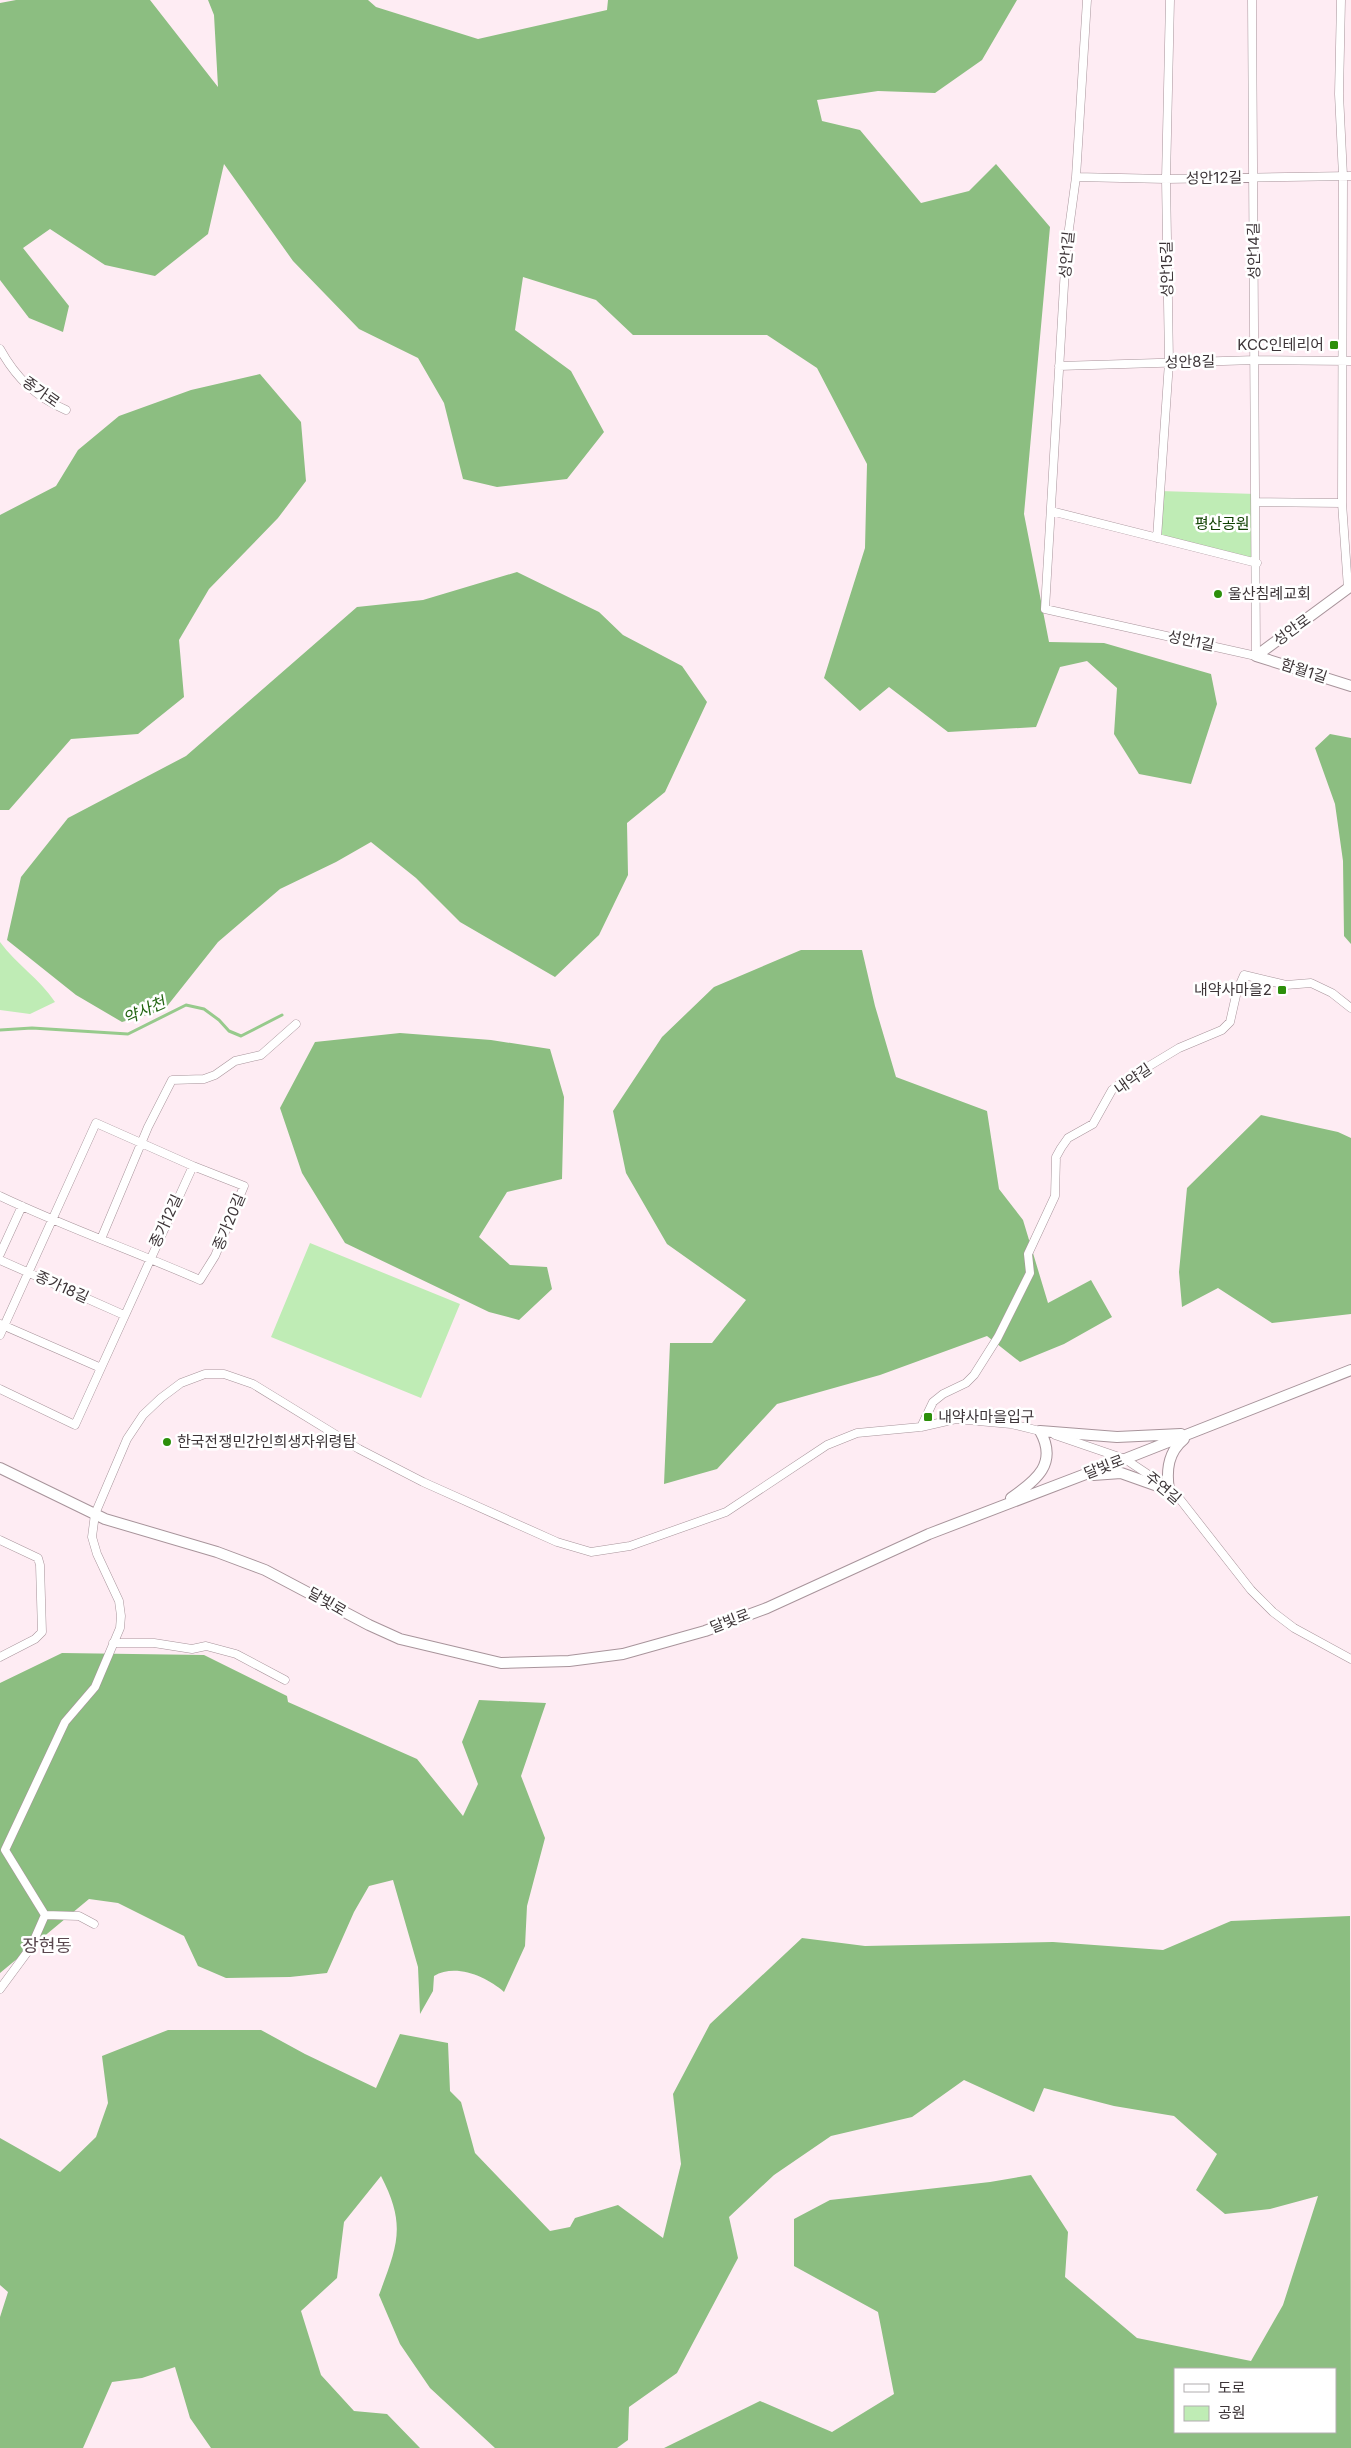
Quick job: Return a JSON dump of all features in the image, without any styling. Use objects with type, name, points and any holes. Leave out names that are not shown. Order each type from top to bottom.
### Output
[{"type":"main road","name":"성안로","points":[[1256,656],[1350,587]]},
{"type":"main road","name":"함월1길","points":[[1256,656],[1351,686]]},
{"type":"main road","name":"달빛로","points":[[0,1468],[124,1526],[240,1560],[312,1593],[369,1625],[400,1638],[501,1663],[594,1659],[658,1646],[767,1608],[929,1534],[1351,1370]]},
{"type":"main road","points":[[1040,1431],[1117,1438],[1190,1434]]},
{"type":"main road","points":[[999,1507],[1024,1489],[1046,1466],[1047,1444],[1040,1431]]},
{"type":"main road","points":[[1084,1475],[1121,1474],[1169,1490],[1166,1471],[1175,1446],[1190,1434]]},
{"type":"street","name":"성안1길","points":[[1087,0],[1076,177],[1066,251],[1045,609],[1256,656]]},
{"type":"street","name":"성안15길","points":[[1157,538],[1169,362],[1166,179],[1170,0]]},
{"type":"street","name":"성안14길","points":[[1252,0],[1256,360],[1256,656]]},
{"type":"street","points":[[1341,0],[1339,94],[1347,176],[1341,360],[1342,503],[1350,587]]},
{"type":"street","name":"성안12길","points":[[1076,177],[1166,179],[1347,176]]},
{"type":"street","name":"종가로","points":[[0,349],[11,369],[29,388],[49,402],[66,410]]},
{"type":"street","name":"성안8길","points":[[1059,366],[1256,360],[1351,361]]},
{"type":"street","points":[[1256,502],[1342,503]]},
{"type":"street","points":[[1052,511],[1257,563]]},
{"type":"street","name":"내약길","points":[[921,1427],[933,1402],[943,1394],[966,1383],[985,1359],[1030,1273],[1028,1254],[1055,1196],[1056,1157],[1060,1148],[1068,1138],[1094,1124],[1112,1090],[1179,1048],[1222,1030],[1230,1022],[1237,991],[1244,975],[1286,985],[1311,983],[1332,993],[1351,1008]]},
{"type":"street","points":[[101,1239],[161,1098],[172,1080],[204,1079],[215,1075],[235,1061],[261,1055],[296,1024]]},
{"type":"street","name":"종가20길","points":[[51,1218],[96,1123],[192,1166],[244,1186],[215,1256],[200,1280],[149,1257]]},
{"type":"street","name":"종가12길","points":[[0,1196],[101,1239],[149,1257],[192,1166]]},
{"type":"street","points":[[0,1254],[22,1206]]},
{"type":"street","points":[[0,1335],[2,1325],[29,1273],[51,1218]]},
{"type":"street","points":[[0,1389],[75,1424],[149,1257]]},
{"type":"street","name":"종가18길","points":[[0,1260],[124,1315]]},
{"type":"street","points":[[2,1325],[101,1368]]},
{"type":"street","points":[[45,1914],[5,1850],[64,1722],[95,1687],[120,1628],[121,1616],[114,1589],[96,1554],[92,1538],[95,1514],[127,1439],[143,1416],[161,1398],[181,1384],[205,1374],[224,1374],[253,1384],[359,1449],[423,1482],[541,1535],[591,1552],[630,1546],[726,1512],[827,1445],[840,1439],[877,1430],[921,1427]]},
{"type":"street","name":"주연길","points":[[921,1427],[956,1419],[1011,1424],[1040,1431],[1126,1459],[1179,1498],[1251,1590],[1273,1612],[1294,1628],[1351,1659]]},
{"type":"street","points":[[0,1540],[38,1558],[40,1565],[42,1632],[35,1639],[0,1657]]},
{"type":"street","points":[[113,1643],[154,1643],[192,1648],[206,1646],[236,1654],[285,1680]]},
{"type":"street","points":[[45,1914],[78,1916],[94,1924]]},
{"type":"street","points":[[0,1989],[31,1947],[45,1914]]},
{"type":"green space","points":[[16,0],[150,0],[218,87],[214,15],[208,0],[368,0],[376,7],[478,39],[607,10],[608,0],[1017,0],[982,60],[935,93],[878,91],[817,100],[822,121],[860,130],[921,203],[969,191],[996,164],[1050,227],[1024,514],[1049,642],[1104,643],[1211,674],[1217,704],[1191,784],[1139,774],[1114,734],[1117,688],[1087,661],[1060,667],[1036,727],[948,732],[889,687],[860,711],[824,678],[865,548],[867,464],[817,368],[767,335],[633,335],[596,300],[523,277],[515,330],[571,371],[604,432],[567,479],[497,487],[463,479],[444,403],[418,358],[359,329],[293,261],[224,164],[208,234],[155,276],[105,265],[50,229],[23,248],[69,306],[63,332],[29,318],[0,280],[0,3]]},
{"type":"green space","points":[[260,374],[301,422],[306,481],[278,518],[209,589],[179,640],[184,697],[138,734],[71,739],[9,810],[0,810],[0,515],[56,486],[78,450],[119,416],[191,390]]},
{"type":"green space","name":"평산공원","points":[[1160,491],[1256,494],[1257,563],[1157,538]]},
{"type":"green space","points":[[517,572],[599,612],[623,635],[682,666],[707,702],[665,792],[627,823],[628,875],[599,935],[555,977],[460,922],[416,878],[371,842],[336,862],[280,889],[218,942],[164,1010],[122,1022],[76,995],[7,940],[21,877],[68,818],[186,756],[357,607],[423,600]]},
{"type":"green space","points":[[1330,734],[1351,738],[1351,944],[1344,936],[1343,861],[1335,804],[1315,748]]},
{"type":"green space","points":[[0,942],[49,993],[55,1002],[30,1014],[0,1010]]},
{"type":"green space","points":[[801,950],[862,950],[875,1006],[896,1077],[987,1111],[999,1189],[1023,1220],[1048,1303],[1091,1280],[1112,1317],[1064,1344],[1020,1362],[987,1336],[880,1375],[777,1404],[717,1469],[664,1484],[670,1343],[712,1343],[746,1300],[667,1244],[626,1173],[613,1111],[662,1037],[714,987]]},
{"type":"green space","points":[[400,1033],[491,1040],[550,1049],[564,1097],[562,1179],[507,1192],[479,1237],[510,1265],[547,1267],[552,1289],[519,1320],[489,1312],[345,1243],[302,1173],[280,1108],[315,1042]]},
{"type":"green space","points":[[1261,1115],[1338,1132],[1351,1138],[1351,1314],[1272,1323],[1218,1288],[1182,1307],[1179,1272],[1187,1188]]},
{"type":"green space","points":[[310,1243],[460,1304],[421,1398],[271,1337]]},
{"type":"green space","points":[[62,1653],[204,1655],[287,1696],[288,1702],[417,1759],[463,1816],[478,1784],[462,1742],[479,1700],[546,1703],[521,1776],[545,1838],[527,1906],[525,1946],[504,1992],[489,1981],[471,1974],[461,1971],[443,1972],[434,1976],[433,1991],[420,2014],[418,1967],[393,1880],[369,1886],[354,1912],[327,1973],[290,1977],[226,1978],[198,1966],[184,1936],[118,1903],[89,1899],[0,1973],[0,1683]]},
{"type":"green space","points":[[1350,1916],[1351,2448],[664,2448],[760,2401],[832,2432],[894,2394],[878,2312],[794,2266],[794,2219],[830,2200],[990,2182],[1031,2175],[1068,2232],[1065,2277],[1137,2338],[1251,2361],[1283,2305],[1318,2196],[1270,2209],[1225,2214],[1196,2190],[1217,2154],[1174,2116],[1114,2106],[1044,2088],[1034,2112],[964,2080],[912,2117],[831,2136],[774,2175],[729,2217],[738,2258],[677,2373],[629,2407],[628,2440],[617,2448],[495,2448],[430,2388],[400,2344],[379,2295],[391,2263],[397,2236],[394,2209],[381,2176],[344,2222],[337,2278],[301,2311],[321,2375],[354,2411],[387,2414],[420,2448],[211,2448],[190,2418],[175,2367],[142,2378],[112,2382],[83,2448],[0,2448],[0,2317],[8,2292],[0,2285],[0,2138],[60,2172],[96,2137],[108,2103],[102,2056],[168,2030],[261,2030],[305,2054],[376,2088],[400,2034],[448,2043],[450,2091],[461,2102],[475,2153],[550,2231],[570,2227],[575,2218],[618,2205],[663,2238],[681,2164],[673,2094],[710,2024],[802,1938],[865,1946],[1053,1942],[1163,1950],[1231,1921]]},
{"type":"waterway","name":"약사천","points":[[0,1030],[32,1028],[128,1034],[186,1005],[204,1009],[219,1020],[229,1031],[241,1036],[282,1015]]},
{"type":"place","name":"KCC인테리어","points":[[1334,345]]},
{"type":"place","name":"울산침례교회","points":[[1218,594]]},
{"type":"place","name":"내약사마을2","points":[[1282,990]]},
{"type":"place","name":"내약사마을입구","points":[[928,1417]]},
{"type":"place","name":"한국전쟁민간인희생자위령탑","points":[[167,1442]]},
{"type":"district","name":"장현동","points":[[47,1946]]}]
